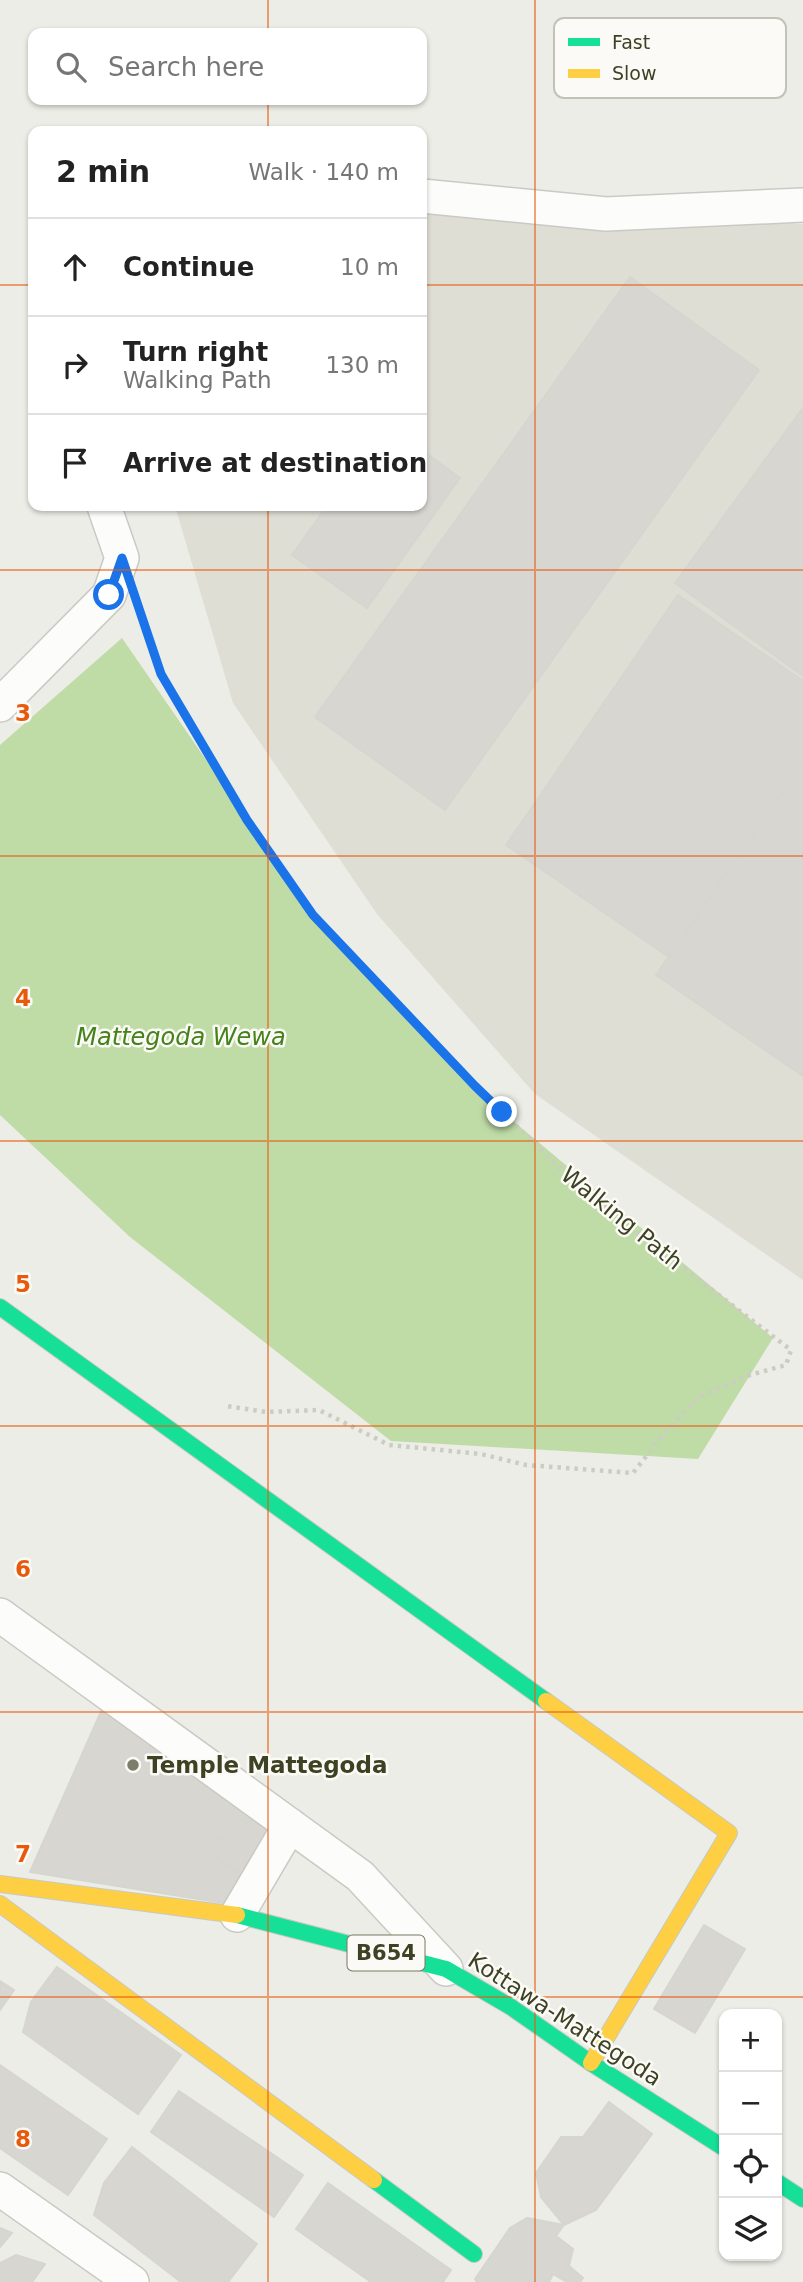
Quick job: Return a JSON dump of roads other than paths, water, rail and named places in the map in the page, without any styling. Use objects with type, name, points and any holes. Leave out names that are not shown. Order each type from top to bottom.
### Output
[{"type":"street","points":[[427,196],[606,214],[803,205]]},
{"type":"street","points":[[0,705],[109,595],[122,558],[106,511]]},
{"type":"street","points":[[0,1307],[729,1833],[591,2063]]},
{"type":"street","points":[[0,1615],[360,1876],[446,1969]]},
{"type":"street","points":[[237,1915],[290,1825]]},
{"type":"street","name":"Kottawa-Mattegoda","points":[[0,1884],[237,1915],[446,1969],[511,2007],[591,2063],[719,2145]]},
{"type":"street","points":[[0,1904],[474,2254]]},
{"type":"street","points":[[782,2185],[803,2199]]},
{"type":"street","points":[[0,2189],[132,2282]]},
{"type":"water","name":"Mattegoda Wewa","points":[[122,638],[313,915],[489,1101],[773,1338],[698,1459],[391,1441],[130,1237],[0,1115],[0,745]]},
{"type":"place","name":"Temple Mattegoda","points":[[133,1765]]}]
